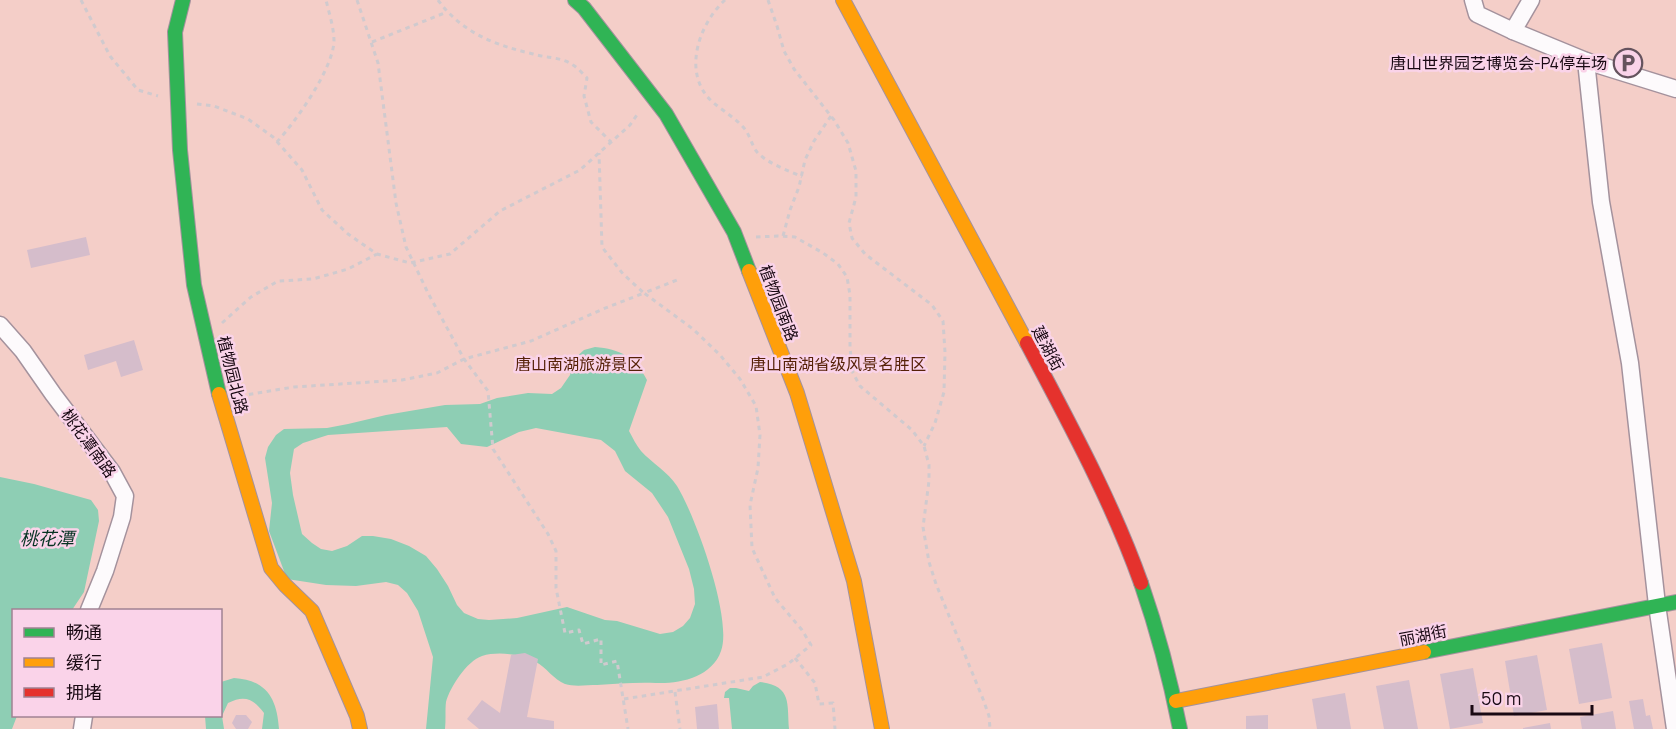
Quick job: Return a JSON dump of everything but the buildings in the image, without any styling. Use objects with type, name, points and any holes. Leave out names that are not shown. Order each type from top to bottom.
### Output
[{"type":"street","name":"植物园北路","points":[[183,0],[175,32],[180,150],[194,285],[220,399],[271,568],[312,611],[357,716],[360,729]]},
{"type":"street","name":"植物园南路","points":[[575,0],[584,8],[666,114],[736,238],[796,393],[854,581],[882,729]]},
{"type":"street","name":"建湖街","points":[[843,0],[1082,447],[1125,540],[1153,615],[1176,700],[1180,729]]},
{"type":"street","points":[[1473,0],[1478,14],[1514,31],[1586,61],[1676,89]]},
{"type":"street","points":[[1514,31],[1531,0]]},
{"type":"street","points":[[1586,61],[1601,202],[1630,363],[1657,605],[1675,729]]},
{"type":"street","name":"桃花潭南路","points":[[0,325],[23,351],[112,472],[125,496],[122,517],[90,609]]},
{"type":"street","name":"丽湖街","points":[[1176,700],[1676,602]]},
{"type":"path","points":[[81,0],[110,56],[138,90],[178,102],[214,106],[248,119],[273,137],[302,170],[322,210],[348,234],[377,254],[410,263],[450,254],[500,211],[580,170],[630,125],[651,96]]},
{"type":"path","points":[[277,142],[288,130],[327,67],[334,42],[326,0]]},
{"type":"path","points":[[357,0],[378,63],[396,203],[406,247],[464,359],[488,391],[493,449],[548,534],[556,551],[556,588],[565,633],[579,630],[583,644],[601,639],[601,665],[617,661],[628,729]]},
{"type":"path","points":[[438,0],[447,12],[469,30],[489,41],[573,65],[587,78],[585,96],[591,122],[611,142]]},
{"type":"path","points":[[725,0],[716,8],[701,34],[697,53],[698,80],[707,97],[745,129],[758,152],[773,164],[802,177]]},
{"type":"path","points":[[768,0],[784,51],[794,69],[831,116],[848,143],[856,171],[856,197],[849,223],[852,238],[865,254],[932,305],[943,321],[944,392],[935,423],[924,446]]},
{"type":"path","points":[[372,42],[447,12]]},
{"type":"path","points":[[783,236],[806,160],[814,141],[831,116]]},
{"type":"path","points":[[598,153],[602,247],[623,274],[644,293],[693,329],[720,355],[740,378],[756,406],[760,435],[758,468],[750,505],[752,548],[776,598],[811,645],[788,664],[763,677],[624,699]]},
{"type":"path","points":[[736,238],[795,237],[838,264],[847,277],[850,295],[850,348],[854,373],[860,386],[912,430],[924,446],[929,465],[929,481],[923,527],[929,562],[983,699],[989,716],[990,729]]},
{"type":"path","points":[[206,338],[251,297],[278,281],[313,279],[348,269],[377,254]]},
{"type":"path","points":[[220,399],[294,387],[402,380],[437,373],[464,359],[531,341],[677,280]]},
{"type":"path","points":[[795,657],[815,682],[819,704],[833,703],[835,729]]},
{"type":"path","points":[[675,691],[680,729]]},
{"type":"green space","name":"唐山南湖省级风景名胜区","points":[[0,0],[1676,0],[1676,729],[0,729]]},
{"type":"water","points":[[595,347],[619,352],[637,365],[647,380],[629,431],[641,451],[669,476],[685,500],[702,543],[717,592],[722,616],[721,651],[717,660],[703,673],[685,680],[665,683],[581,686],[561,682],[540,664],[530,659],[509,654],[488,654],[471,663],[451,689],[446,702],[445,729],[426,729],[433,657],[418,611],[407,593],[398,585],[386,582],[356,586],[326,585],[287,579],[269,531],[272,503],[265,458],[268,447],[276,435],[284,429],[327,428],[445,405],[480,404],[497,398],[528,393],[552,394],[561,388],[570,375],[574,359],[584,350]],"holes":[[[447,427],[461,444],[487,447],[519,432],[536,428],[601,440],[615,451],[625,471],[652,493],[668,517],[689,569],[694,589],[695,604],[690,618],[673,632],[660,634],[617,621],[605,620],[567,607],[517,618],[478,619],[464,613],[437,569],[426,556],[409,546],[391,539],[362,536],[347,546],[332,551],[321,549],[302,534],[290,473],[294,449],[303,443],[328,435]]]},
{"type":"water","name":"桃花潭","points":[[0,477],[91,500],[98,510],[99,521],[84,592],[73,609],[12,609],[12,717],[17,717],[12,729],[0,729]]},
{"type":"water","points":[[234,678],[262,687],[273,700],[279,729],[262,729],[264,713],[248,699],[228,703],[222,716],[222,682]]},
{"type":"water","points":[[760,682],[778,687],[783,692],[786,697],[789,729],[732,729],[729,698],[724,698],[725,692],[730,688],[749,691]]},
{"type":"water","points":[[222,716],[224,729],[206,729],[205,717]]},
{"type":"traffic: fast","points":[[183,0],[175,32],[180,150],[194,285],[219,394]]},
{"type":"traffic: fast","points":[[575,0],[584,8],[666,114],[734,232],[749,271]]},
{"type":"traffic: fast","points":[[1141,583],[1163,655],[1180,729]]},
{"type":"traffic: fast","points":[[1424,652],[1676,602]]},
{"type":"traffic: slow","points":[[843,0],[1027,343]]},
{"type":"traffic: slow","points":[[749,271],[797,393],[854,581],[882,729]]},
{"type":"traffic: slow","points":[[219,394],[271,568],[312,611],[357,716],[360,729]]},
{"type":"traffic: slow","points":[[1176,701],[1424,652]]},
{"type":"traffic: jam","points":[[1027,343],[1103,491],[1141,583]]},
{"type":"place","name":"唐山世界园艺博览会-P4停车场","points":[[1628,63]]},
{"type":"park label","name":"唐山南湖旅游景区","points":[[579,364]]}]
